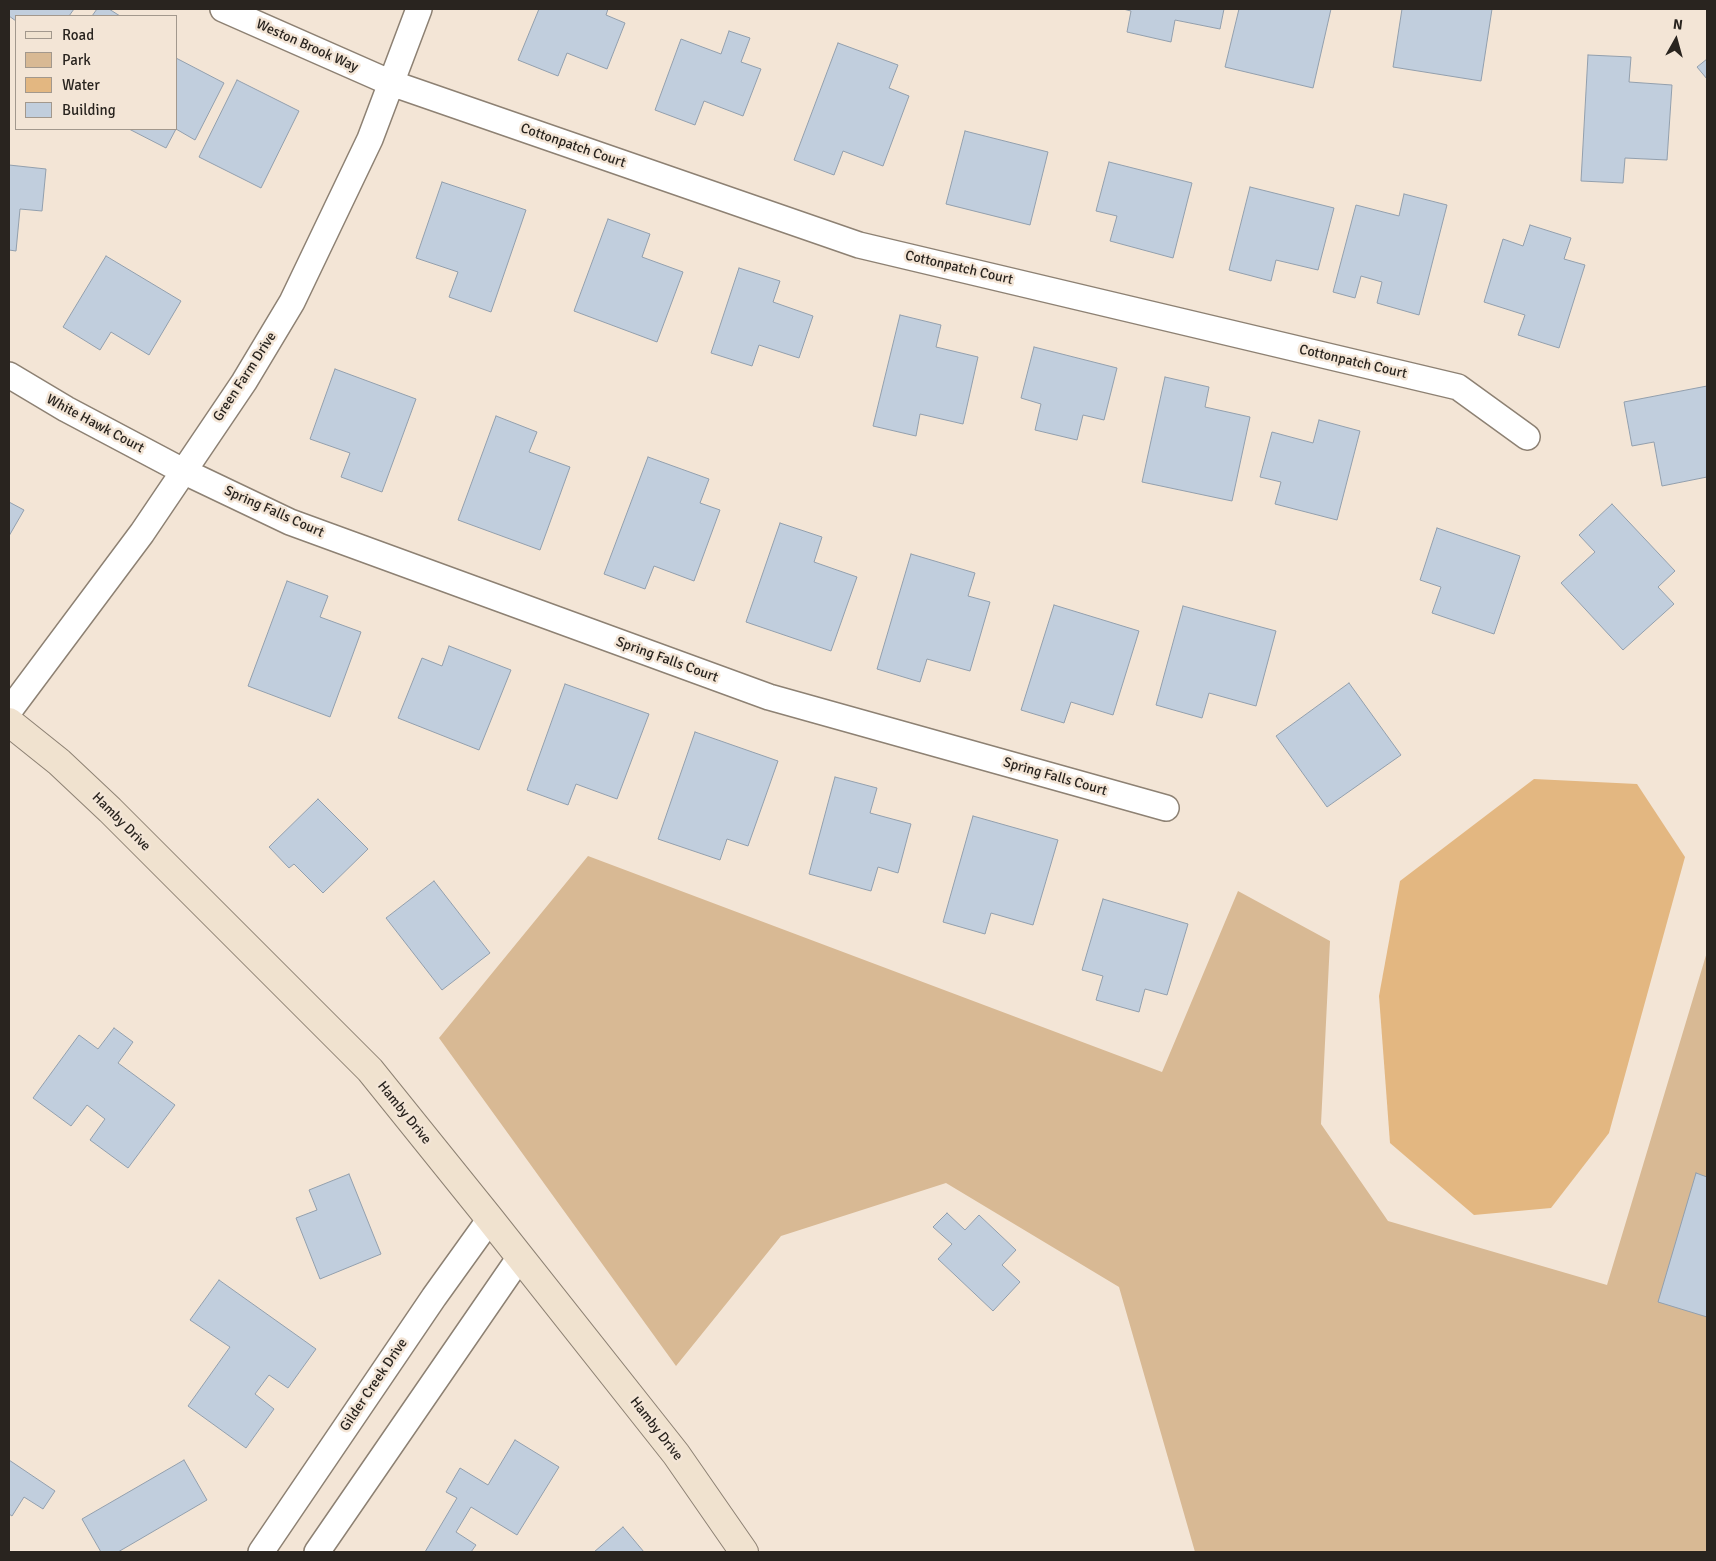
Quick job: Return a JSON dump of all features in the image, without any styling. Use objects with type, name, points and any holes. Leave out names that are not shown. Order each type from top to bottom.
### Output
[{"type":"street","name":"Weston Brook Way","points":[[223,9],[390,83]]},
{"type":"street","name":"Green Farm Drive","points":[[9,711],[142,532],[244,382],[292,302],[370,140],[419,9]]},
{"type":"street","name":"Cottonpatch Court","points":[[390,83],[859,245],[1458,387],[1527,437]]},
{"type":"street","name":"White Hawk Court","points":[[9,376],[66,409],[183,470]]},
{"type":"street","name":"Spring Falls Court","points":[[183,470],[290,522],[769,697],[1166,808]]},
{"type":"street","name":"Hamby Drive","points":[[9,722],[59,762],[110,810],[370,1070],[676,1454],[744,1552]]},
{"type":"street","name":"Gilder Creek Drive","points":[[261,1552],[434,1297],[490,1219]]},
{"type":"street","points":[[317,1552],[520,1257]]},
{"type":"green space","points":[[588,856],[1162,1072],[1238,891],[1330,941],[1321,1124],[1388,1221],[1607,1285],[1707,952],[1707,1552],[1195,1552],[1119,1287],[946,1183],[781,1236],[676,1366],[439,1038]]},
{"type":"water","points":[[1534,779],[1637,784],[1685,857],[1609,1133],[1551,1208],[1474,1215],[1390,1143],[1379,996],[1400,881]]},
{"type":"building","points":[[9,9],[74,9],[70,15],[15,15],[15,20],[9,16]]},
{"type":"building","points":[[97,9],[109,9],[118,15],[93,15]]},
{"type":"building","points":[[539,9],[608,9],[606,15],[625,23],[607,69],[567,53],[558,76],[518,60]]},
{"type":"building","points":[[1123,9],[1224,9],[1220,29],[1175,20],[1171,42],[1127,32],[1131,11]]},
{"type":"building","points":[[1239,9],[1331,9],[1313,88],[1225,67]]},
{"type":"building","points":[[1402,9],[1492,9],[1481,81],[1393,67]]},
{"type":"building","points":[[729,31],[750,38],[741,62],[761,69],[743,116],[704,101],[695,125],[655,110],[681,39],[721,54]]},
{"type":"building","points":[[838,43],[898,65],[889,88],[909,96],[883,166],[843,151],[834,175],[794,160]]},
{"type":"building","points":[[1588,55],[1631,57],[1629,82],[1672,85],[1667,160],[1625,158],[1623,183],[1581,181]]},
{"type":"building","points":[[178,59],[224,83],[195,140],[178,130]]},
{"type":"building","points":[[1707,59],[1707,79],[1697,67]]},
{"type":"building","points":[[237,80],[299,111],[261,188],[199,157]]},
{"type":"building","points":[[131,130],[175,130],[166,148]]},
{"type":"building","points":[[965,131],[1048,152],[1030,225],[946,204]]},
{"type":"building","points":[[1109,162],[1192,183],[1173,258],[1110,241],[1117,216],[1096,211]]},
{"type":"building","points":[[9,165],[46,169],[42,211],[20,209],[16,251],[9,250]]},
{"type":"building","points":[[442,182],[526,210],[491,312],[449,297],[458,272],[416,258]]},
{"type":"building","points":[[1250,187],[1334,208],[1318,270],[1276,260],[1271,281],[1229,270]]},
{"type":"building","points":[[1404,194],[1447,205],[1419,315],[1377,303],[1382,282],[1361,276],[1355,298],[1333,292],[1356,205],[1399,216]]},
{"type":"building","points":[[608,219],[650,234],[642,257],[683,272],[657,342],[574,311]]},
{"type":"building","points":[[1530,225],[1571,238],[1564,259],[1585,265],[1559,348],[1518,335],[1525,315],[1484,302],[1503,239],[1523,246]]},
{"type":"building","points":[[106,256],[181,301],[149,355],[111,332],[100,350],[63,327]]},
{"type":"building","points":[[739,268],[780,281],[773,302],[813,316],[799,358],[759,345],[752,366],[711,353]]},
{"type":"building","points":[[900,315],[941,325],[936,347],[978,357],[963,424],[920,414],[916,436],[873,426]]},
{"type":"building","points":[[1034,347],[1117,368],[1104,420],[1083,415],[1077,440],[1035,430],[1041,404],[1021,398]]},
{"type":"building","points":[[335,369],[416,399],[382,492],[341,477],[350,453],[310,439]]},
{"type":"building","points":[[1165,377],[1209,387],[1205,407],[1250,417],[1232,501],[1142,482]]},
{"type":"building","points":[[1707,386],[1707,477],[1662,486],[1654,442],[1632,446],[1624,402]]},
{"type":"building","points":[[496,416],[537,432],[529,452],[570,467],[540,550],[458,520]]},
{"type":"building","points":[[1319,420],[1360,431],[1337,520],[1275,504],[1281,482],[1260,477],[1272,432],[1313,443]]},
{"type":"building","points":[[648,457],[709,479],[700,503],[720,510],[694,581],[654,566],[645,589],[604,574]]},
{"type":"building","points":[[9,502],[24,510],[9,536]]},
{"type":"building","points":[[1612,504],[1675,571],[1658,587],[1674,604],[1623,650],[1561,583],[1595,552],[1579,535]]},
{"type":"building","points":[[780,523],[822,537],[814,562],[857,577],[831,651],[746,622]]},
{"type":"building","points":[[1437,528],[1520,556],[1494,634],[1432,613],[1441,587],[1420,580]]},
{"type":"building","points":[[911,554],[975,573],[968,596],[990,602],[970,671],[927,659],[920,682],[877,669]]},
{"type":"building","points":[[287,581],[328,596],[320,617],[361,632],[330,717],[248,686]]},
{"type":"building","points":[[1054,605],[1139,631],[1113,715],[1071,702],[1064,723],[1021,710]]},
{"type":"building","points":[[1183,606],[1276,631],[1256,706],[1209,693],[1202,718],[1156,705]]},
{"type":"building","points":[[449,646],[511,670],[479,750],[398,718],[422,658],[442,666]]},
{"type":"building","points":[[1349,683],[1401,755],[1327,807],[1276,736]]},
{"type":"building","points":[[565,684],[649,714],[617,799],[576,784],[568,805],[527,790]]},
{"type":"building","points":[[695,732],[778,761],[748,846],[727,839],[720,860],[658,839]]},
{"type":"building","points":[[835,777],[877,788],[870,813],[911,824],[898,873],[878,867],[871,891],[809,874]]},
{"type":"building","points":[[318,799],[368,849],[323,893],[294,864],[289,868],[269,847]]},
{"type":"building","points":[[973,816],[1058,840],[1033,925],[991,913],[985,934],[943,922]]},
{"type":"building","points":[[434,881],[490,953],[442,990],[386,918]]},
{"type":"building","points":[[1103,899],[1188,924],[1167,995],[1145,989],[1139,1012],[1096,1000],[1103,976],[1082,970]]},
{"type":"building","points":[[114,1028],[133,1042],[118,1063],[175,1105],[128,1168],[90,1140],[105,1119],[87,1105],[71,1126],[33,1098],[79,1035],[98,1049]]},
{"type":"building","points":[[1696,1173],[1707,1177],[1707,1317],[1658,1302]]},
{"type":"building","points":[[349,1174],[381,1254],[320,1279],[296,1218],[317,1210],[309,1190]]},
{"type":"building","points":[[947,1213],[965,1230],[979,1215],[1016,1250],[1002,1265],[1020,1282],[993,1311],[938,1259],[952,1244],[933,1227]]},
{"type":"building","points":[[219,1280],[316,1349],[288,1388],[269,1375],[255,1394],[274,1409],[246,1448],[188,1406],[230,1347],[190,1320]]},
{"type":"building","points":[[515,1440],[559,1467],[517,1535],[471,1507],[456,1532],[476,1545],[471,1552],[425,1552],[457,1498],[446,1492],[460,1468],[488,1485]]},
{"type":"building","points":[[9,1460],[55,1491],[43,1509],[24,1497],[12,1516],[9,1514]]},
{"type":"building","points":[[184,1460],[207,1500],[118,1552],[101,1552],[82,1519]]},
{"type":"building","points":[[623,1527],[644,1552],[594,1552]]}]
